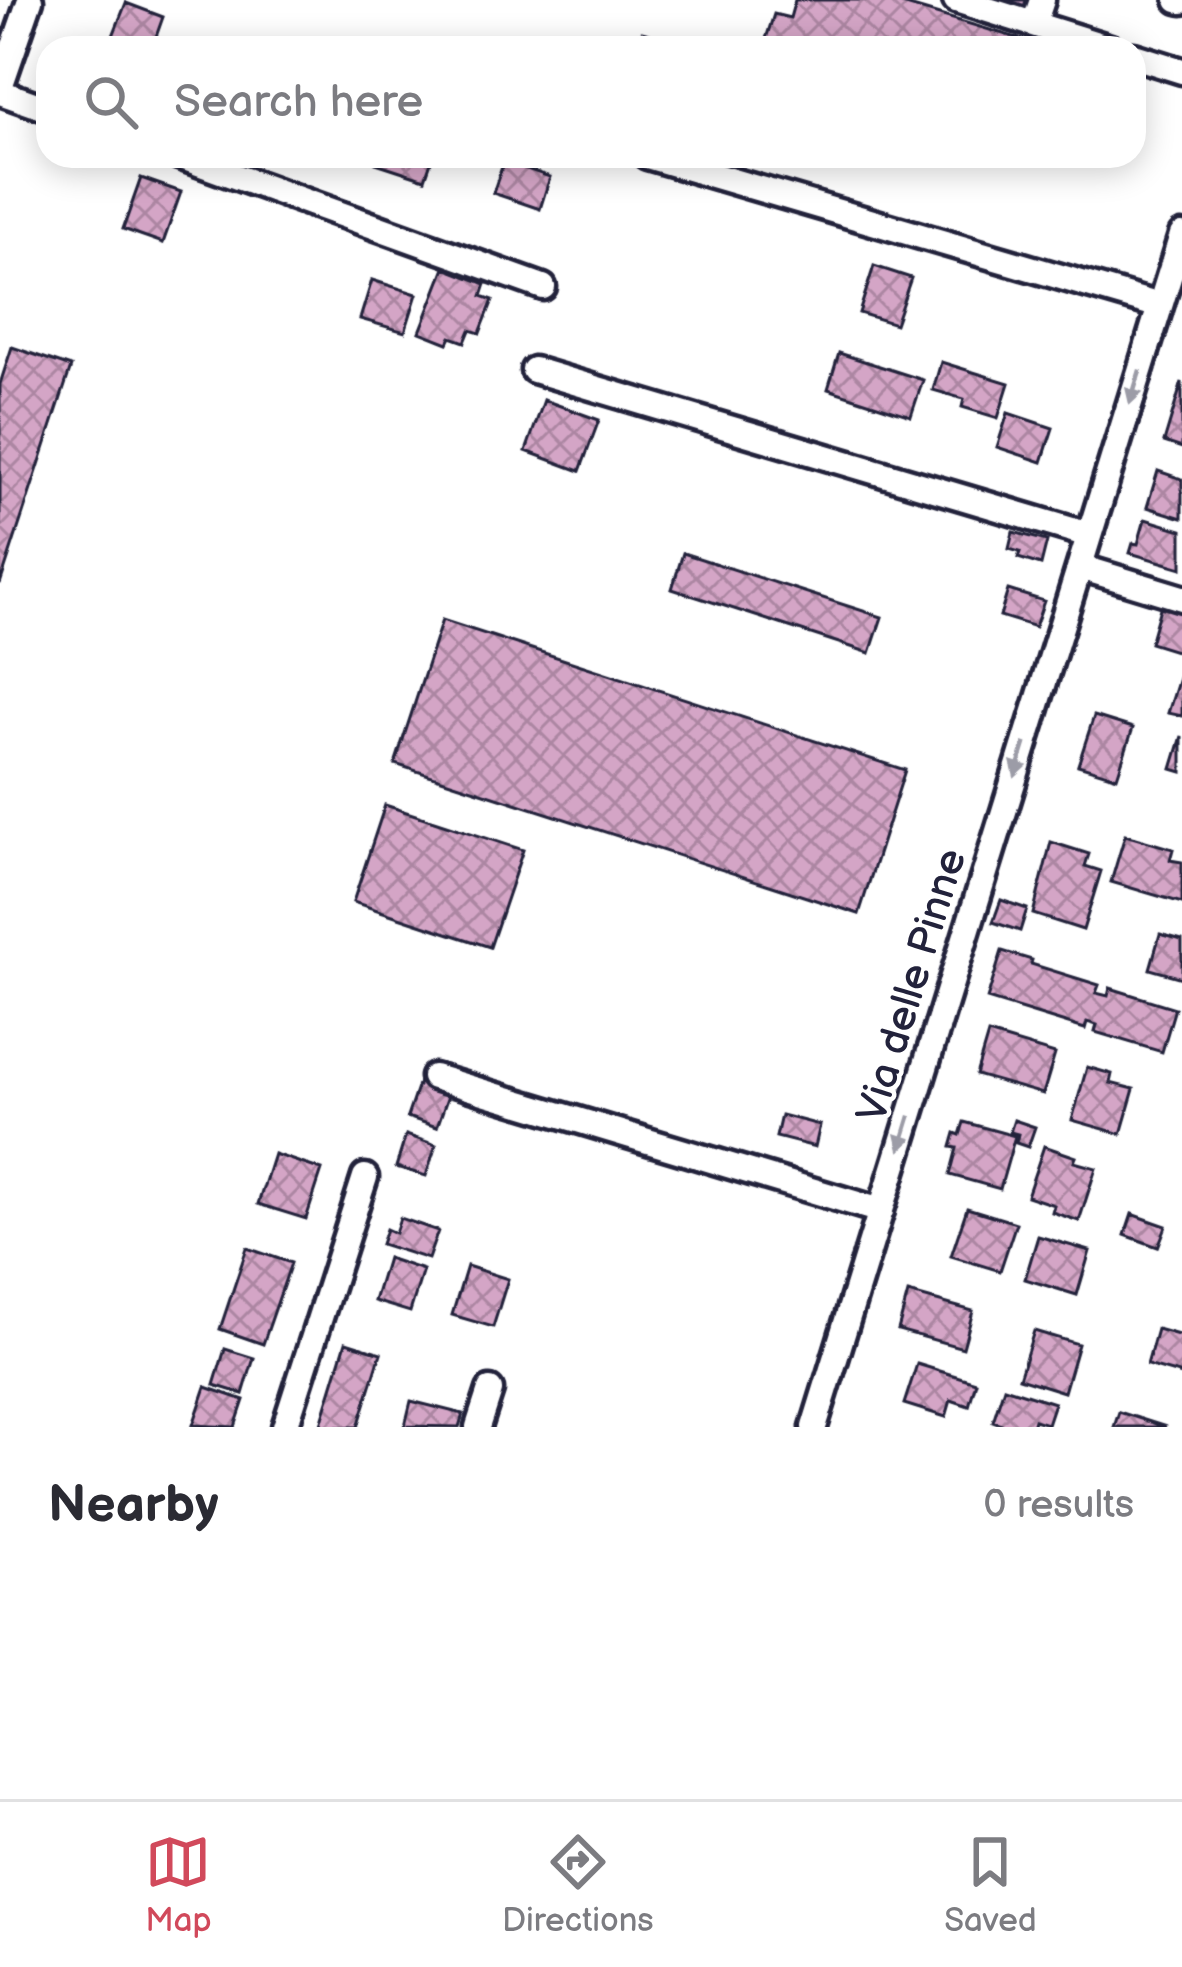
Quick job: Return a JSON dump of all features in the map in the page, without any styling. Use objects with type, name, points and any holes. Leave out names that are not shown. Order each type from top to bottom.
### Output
[{"type":"street","points":[[30,0],[0,89],[36,104]]},
{"type":"street","points":[[956,0],[1038,12],[1086,36]]},
{"type":"street","points":[[1146,60],[1182,70]]},
{"type":"street","points":[[212,168],[543,287]]},
{"type":"street","points":[[688,168],[1160,306]]},
{"type":"street","name":"Via delle Pinne","points":[[814,1427],[1182,235]]},
{"type":"street","points":[[534,370],[1090,535]]},
{"type":"street","points":[[1080,567],[1182,598]]},
{"type":"street","points":[[434,1078],[881,1211]]},
{"type":"street","points":[[284,1427],[365,1178]]},
{"type":"street","points":[[478,1427],[490,1390]]},
{"type":"building","points":[[795,0],[889,0],[1010,36],[767,36],[774,14],[790,18]]},
{"type":"building","points":[[995,0],[1029,0],[1026,10]]},
{"type":"building","points":[[126,3],[163,17],[156,36],[113,36]]},
{"type":"building","points":[[391,168],[429,168],[425,179]]},
{"type":"building","points":[[502,168],[524,168],[550,177],[540,209],[493,193]]},
{"type":"building","points":[[141,178],[181,192],[163,243],[123,229]]},
{"type":"building","points":[[874,266],[911,278],[895,324],[859,313]]},
{"type":"building","points":[[445,268],[486,284],[482,296],[493,300],[480,333],[470,330],[465,342],[451,337],[448,343],[420,332]]},
{"type":"building","points":[[372,280],[417,294],[405,332],[360,319]]},
{"type":"building","points":[[12,347],[71,367],[0,584],[0,384]]},
{"type":"building","points":[[839,353],[923,380],[911,416],[828,389]]},
{"type":"building","points":[[941,362],[1009,383],[998,418],[962,407],[964,399],[933,390]]},
{"type":"building","points":[[1182,382],[1182,448],[1164,442]]},
{"type":"building","points":[[544,400],[599,420],[580,471],[526,451]]},
{"type":"building","points":[[1008,413],[1053,428],[1042,462],[997,447]]},
{"type":"building","points":[[1158,471],[1182,479],[1182,518],[1147,507]]},
{"type":"building","points":[[1145,519],[1182,530],[1182,568],[1130,553],[1133,543],[1138,544]]},
{"type":"building","points":[[1013,532],[1047,541],[1041,565],[1018,558],[1020,552],[1009,549]]},
{"type":"building","points":[[683,553],[882,617],[870,653],[672,589]]},
{"type":"building","points":[[1008,590],[1044,601],[1035,627],[1000,616]]},
{"type":"building","points":[[1162,601],[1182,607],[1182,653],[1150,643]]},
{"type":"building","points":[[442,620],[905,770],[859,914],[395,764]]},
{"type":"building","points":[[1182,676],[1182,716],[1168,713]]},
{"type":"building","points":[[1094,716],[1133,728],[1117,777],[1078,765]]},
{"type":"building","points":[[1182,736],[1182,772],[1172,769]]},
{"type":"building","points":[[385,805],[523,850],[490,947],[353,902]]},
{"type":"building","points":[[1125,835],[1173,849],[1170,860],[1182,862],[1182,903],[1111,882]]},
{"type":"building","points":[[1051,842],[1089,854],[1085,866],[1101,871],[1083,930],[1033,914]]},
{"type":"building","points":[[1001,900],[1027,909],[1020,931],[993,922]]},
{"type":"building","points":[[1160,934],[1182,940],[1182,978],[1150,969]]},
{"type":"building","points":[[1002,951],[1099,985],[1096,993],[1108,996],[1110,988],[1175,1008],[1162,1052],[1095,1032],[1097,1025],[1087,1022],[1085,1029],[987,999]]},
{"type":"building","points":[[988,1034],[1055,1054],[1043,1094],[976,1075]]},
{"type":"building","points":[[1087,1067],[1112,1074],[1110,1083],[1134,1089],[1121,1134],[1072,1120]]},
{"type":"building","points":[[419,1082],[449,1093],[437,1127],[407,1117]]},
{"type":"building","points":[[781,1115],[820,1125],[815,1147],[776,1137]]},
{"type":"building","points":[[1014,1120],[1035,1127],[1028,1147],[1016,1143],[1018,1134],[1010,1132]]},
{"type":"building","points":[[964,1122],[1015,1136],[1000,1189],[950,1175],[957,1148],[951,1147]]},
{"type":"building","points":[[406,1135],[436,1145],[426,1176],[396,1167]]},
{"type":"building","points":[[1044,1146],[1096,1168],[1079,1221],[1027,1196]]},
{"type":"building","points":[[274,1154],[322,1170],[306,1219],[258,1204]]},
{"type":"building","points":[[967,1208],[1016,1223],[1000,1271],[951,1256]]},
{"type":"building","points":[[1132,1214],[1166,1226],[1158,1247],[1125,1235]]},
{"type":"building","points":[[400,1218],[438,1231],[428,1259],[381,1244],[386,1229],[395,1233]]},
{"type":"building","points":[[1038,1236],[1090,1251],[1077,1295],[1025,1279]]},
{"type":"building","points":[[247,1248],[291,1263],[263,1344],[220,1329]]},
{"type":"building","points":[[387,1258],[423,1270],[410,1312],[374,1301]]},
{"type":"building","points":[[467,1266],[508,1279],[493,1327],[452,1315]]},
{"type":"building","points":[[908,1293],[973,1311],[963,1348],[898,1330]]},
{"type":"building","points":[[1157,1329],[1182,1336],[1182,1375],[1147,1365]]},
{"type":"building","points":[[1034,1331],[1078,1344],[1064,1392],[1019,1378]]},
{"type":"building","points":[[346,1342],[381,1353],[358,1427],[320,1427]]},
{"type":"building","points":[[225,1349],[254,1358],[243,1394],[214,1385]]},
{"type":"building","points":[[917,1364],[976,1382],[969,1406],[951,1400],[946,1417],[904,1404]]},
{"type":"building","points":[[206,1387],[244,1400],[235,1427],[193,1425]]},
{"type":"building","points":[[1004,1387],[1054,1403],[1047,1424],[1034,1420],[1032,1427],[1000,1427],[993,1421]]},
{"type":"building","points":[[411,1401],[463,1414],[459,1427],[405,1426]]},
{"type":"building","points":[[1119,1412],[1166,1427],[1114,1427]]}]
